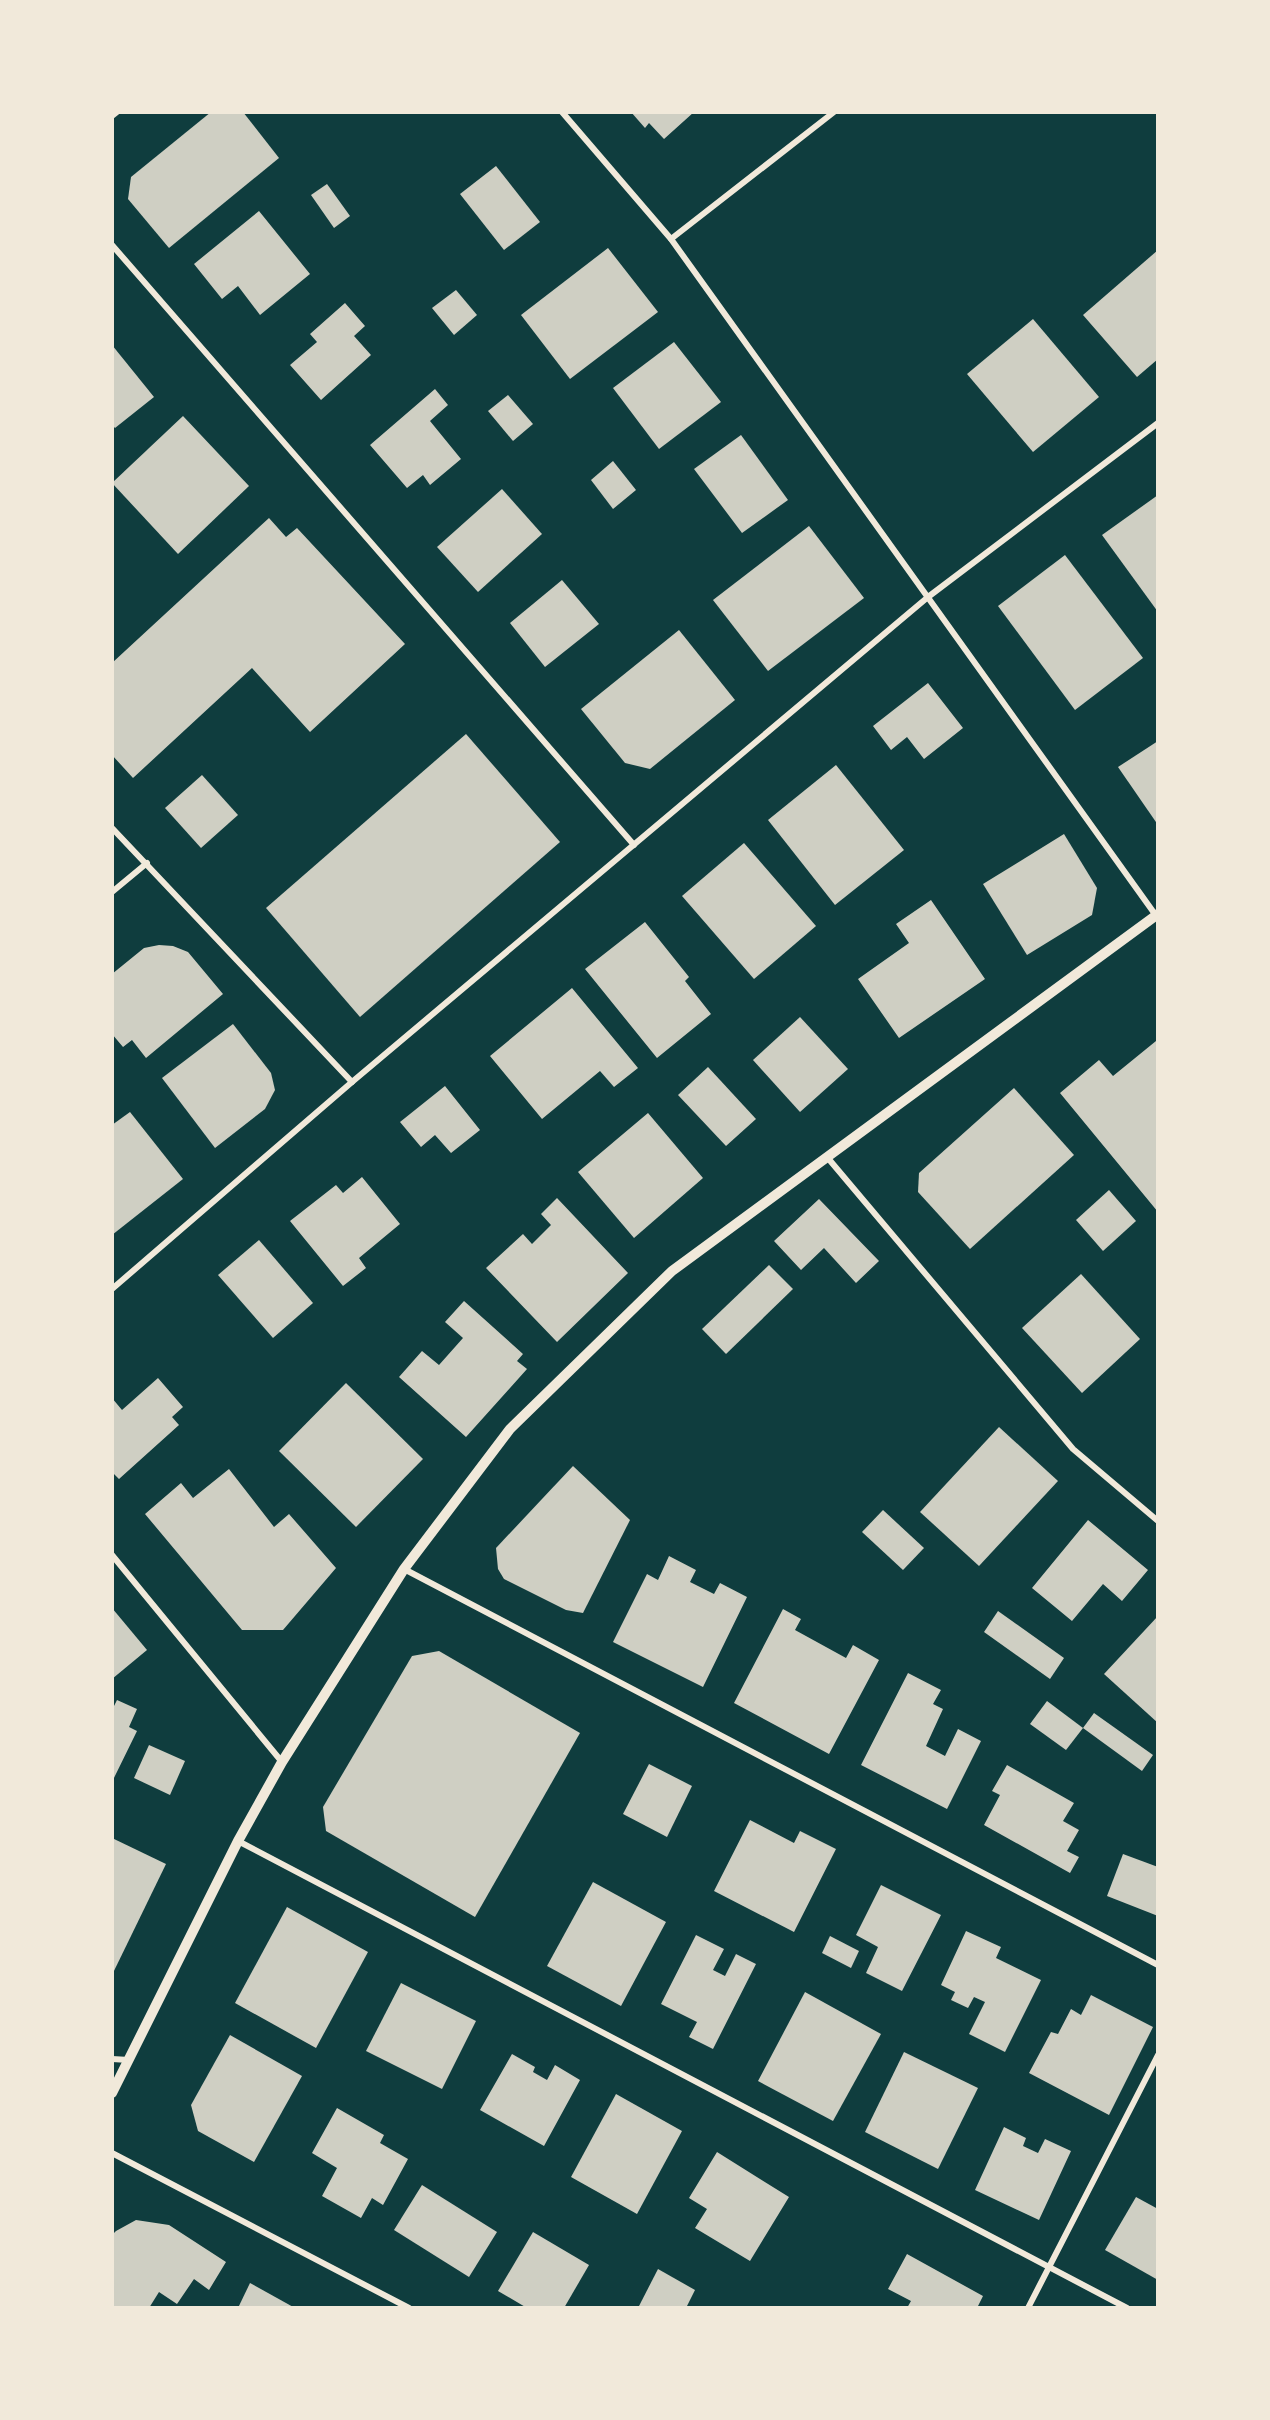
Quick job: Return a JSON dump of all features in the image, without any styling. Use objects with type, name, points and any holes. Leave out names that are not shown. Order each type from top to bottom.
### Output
[{"type":"street","points":[[112,116],[117,112]]},
{"type":"street","points":[[112,2093],[238,1841],[282,1762],[404,1569],[510,1429],[672,1271],[1157,915],[671,240],[562,112]]},
{"type":"street","points":[[671,240],[834,112]]},
{"type":"street","points":[[112,245],[634,845]]},
{"type":"street","points":[[112,1288],[352,1082],[928,597],[1158,423]]},
{"type":"street","points":[[112,828],[352,1082]]},
{"type":"street","points":[[112,891],[147,863]]},
{"type":"street","points":[[827,1156],[1073,1449],[1158,1521]]},
{"type":"street","points":[[112,1555],[282,1762]]},
{"type":"street","points":[[404,1569],[1158,1965]]},
{"type":"street","points":[[238,1841],[1127,2307]]},
{"type":"street","points":[[1028,2307],[1158,2055]]},
{"type":"street","points":[[112,2059],[130,2060]]},
{"type":"street","points":[[112,2152],[409,2307]]},
{"type":"building","points":[[211,112],[243,112],[279,158],[169,248],[128,199],[131,177]]},
{"type":"building","points":[[631,112],[694,112],[664,139],[649,123],[645,128]]},
{"type":"building","points":[[496,166],[540,222],[504,250],[460,194]]},
{"type":"building","points":[[327,184],[350,216],[334,228],[311,195]]},
{"type":"building","points":[[259,211],[310,274],[260,315],[238,286],[222,299],[194,264]]},
{"type":"building","points":[[608,248],[658,312],[570,379],[521,315]]},
{"type":"building","points":[[1158,250],[1158,359],[1137,377],[1083,315]]},
{"type":"building","points":[[456,290],[477,315],[454,335],[432,308]]},
{"type":"building","points":[[345,303],[365,326],[354,336],[371,355],[321,400],[290,365],[317,342],[310,334]]},
{"type":"building","points":[[1033,319],[1099,397],[1033,452],[967,374]]},
{"type":"building","points":[[674,342],[721,402],[659,449],[613,388]]},
{"type":"building","points":[[112,345],[154,397],[115,428],[112,425]]},
{"type":"building","points":[[435,389],[448,405],[430,421],[461,459],[430,485],[423,475],[407,488],[370,445]]},
{"type":"building","points":[[508,395],[533,424],[513,441],[488,411]]},
{"type":"building","points":[[183,416],[249,486],[178,554],[112,483]]},
{"type":"building","points":[[741,435],[788,500],[742,533],[694,469]]},
{"type":"building","points":[[613,461],[636,490],[613,509],[591,480]]},
{"type":"building","points":[[502,489],[542,534],[478,592],[437,547]]},
{"type":"building","points":[[1158,495],[1158,612],[1102,535]]},
{"type":"building","points":[[269,518],[286,537],[297,528],[405,644],[310,732],[252,668],[133,778],[112,755],[112,686],[114,684],[112,682],[112,663]]},
{"type":"building","points":[[809,526],[864,598],[768,671],[713,600]]},
{"type":"building","points":[[1065,555],[1143,658],[1075,710],[998,606]]},
{"type":"building","points":[[562,580],[599,624],[545,667],[510,623]]},
{"type":"building","points":[[679,630],[735,700],[650,769],[625,763],[581,709]]},
{"type":"building","points":[[928,683],[963,728],[924,759],[907,737],[891,750],[873,726]]},
{"type":"building","points":[[466,734],[560,842],[360,1017],[266,908]]},
{"type":"building","points":[[1158,741],[1158,825],[1118,767]]},
{"type":"building","points":[[836,765],[904,850],[835,905],[768,820]]},
{"type":"building","points":[[202,775],[238,815],[201,848],[165,808]]},
{"type":"building","points":[[1064,834],[1097,888],[1092,915],[1027,955],[983,884]]},
{"type":"building","points":[[744,843],[816,926],[754,979],[682,896]]},
{"type":"building","points":[[931,900],[985,979],[899,1038],[858,979],[909,943],[896,924]]},
{"type":"building","points":[[645,922],[689,977],[685,981],[711,1014],[657,1058],[585,969]]},
{"type":"building","points":[[159,945],[173,946],[188,952],[223,994],[146,1058],[132,1040],[123,1047],[112,1034],[112,974],[144,948]]},
{"type":"building","points":[[572,988],[638,1068],[614,1087],[600,1071],[542,1119],[490,1056]]},
{"type":"building","points":[[800,1017],[848,1069],[800,1112],[753,1060]]},
{"type":"building","points":[[233,1024],[271,1073],[275,1090],[265,1109],[215,1148],[162,1078]]},
{"type":"building","points":[[1156,1041],[1158,1043],[1158,1212],[1060,1093],[1099,1060],[1113,1076]]},
{"type":"building","points":[[708,1067],[756,1119],[726,1146],[678,1095]]},
{"type":"building","points":[[445,1086],[480,1130],[451,1153],[435,1135],[421,1147],[400,1122]]},
{"type":"building","points":[[1014,1088],[1074,1155],[970,1249],[918,1192],[919,1173]]},
{"type":"building","points":[[130,1112],[183,1179],[112,1235],[112,1125]]},
{"type":"building","points":[[648,1113],[703,1178],[634,1238],[578,1172]]},
{"type":"building","points":[[362,1177],[400,1224],[359,1258],[366,1268],[343,1286],[290,1221],[336,1185],[343,1193]]},
{"type":"building","points":[[1109,1190],[1136,1221],[1103,1251],[1076,1220]]},
{"type":"building","points":[[557,1198],[628,1273],[557,1342],[486,1268],[523,1234],[532,1244],[551,1225],[541,1214]]},
{"type":"building","points":[[819,1199],[879,1261],[856,1283],[824,1248],[801,1270],[774,1241]]},
{"type":"building","points":[[259,1240],[313,1303],[273,1338],[218,1275]]},
{"type":"building","points":[[769,1265],[793,1289],[726,1354],[702,1329]]},
{"type":"building","points":[[1081,1274],[1140,1339],[1082,1393],[1022,1328]]},
{"type":"building","points":[[464,1301],[523,1354],[517,1361],[527,1369],[466,1437],[399,1377],[422,1351],[439,1365],[463,1338],[445,1322]]},
{"type":"building","points":[[158,1378],[183,1407],[172,1417],[179,1425],[119,1479],[112,1472],[112,1398],[122,1410]]},
{"type":"building","points":[[346,1383],[423,1459],[356,1527],[279,1451]]},
{"type":"building","points":[[999,1427],[1058,1481],[979,1566],[920,1512]]},
{"type":"building","points":[[573,1466],[630,1520],[583,1613],[566,1610],[504,1579],[498,1569],[496,1548]]},
{"type":"building","points":[[229,1469],[274,1527],[289,1514],[336,1568],[283,1630],[242,1630],[145,1514],[181,1483],[193,1498]]},
{"type":"building","points":[[883,1510],[924,1548],[903,1570],[862,1532]]},
{"type":"building","points":[[1088,1520],[1148,1570],[1122,1601],[1103,1584],[1072,1621],[1032,1588]]},
{"type":"building","points":[[669,1556],[696,1570],[690,1582],[714,1594],[720,1583],[747,1597],[703,1687],[613,1642],[647,1574],[658,1580]]},
{"type":"building","points":[[112,1608],[147,1650],[112,1679]]},
{"type":"building","points":[[783,1609],[801,1619],[795,1630],[846,1658],[853,1645],[879,1660],[829,1754],[734,1703]]},
{"type":"building","points":[[998,1611],[1064,1658],[1050,1679],[984,1632]]},
{"type":"building","points":[[1158,1616],[1158,1723],[1104,1674]]},
{"type":"building","points":[[439,1651],[580,1733],[475,1917],[326,1831],[323,1807],[412,1656]]},
{"type":"building","points":[[908,1673],[941,1690],[933,1704],[943,1709],[926,1746],[945,1756],[958,1729],[981,1741],[947,1809],[861,1765]]},
{"type":"building","points":[[117,1700],[137,1709],[129,1727],[137,1731],[112,1782],[112,1710]]},
{"type":"building","points":[[1047,1701],[1083,1728],[1066,1750],[1030,1724]]},
{"type":"building","points":[[1094,1713],[1153,1755],[1142,1771],[1083,1728]]},
{"type":"building","points":[[149,1745],[185,1761],[170,1795],[134,1778]]},
{"type":"building","points":[[649,1764],[692,1786],[667,1837],[623,1814]]},
{"type":"building","points":[[1007,1765],[1074,1803],[1063,1821],[1079,1830],[1067,1851],[1079,1857],[1070,1873],[984,1825],[1000,1795],[992,1791]]},
{"type":"building","points":[[750,1820],[794,1843],[800,1831],[836,1849],[794,1932],[714,1891]]},
{"type":"building","points":[[112,1838],[166,1864],[112,1975]]},
{"type":"building","points":[[1123,1854],[1158,1867],[1158,1916],[1107,1896]]},
{"type":"building","points":[[593,1882],[666,1922],[621,2006],[547,1966]]},
{"type":"building","points":[[881,1885],[941,1915],[902,1991],[866,1973],[878,1947],[856,1935]]},
{"type":"building","points":[[287,1907],[368,1952],[316,2048],[235,2003]]},
{"type":"building","points":[[966,1931],[1001,1947],[996,1958],[1041,1980],[1005,2052],[969,2034],[985,2002],[974,1997],[968,2008],[951,2000],[955,1992],[941,1985]]},
{"type":"building","points":[[696,1935],[724,1949],[713,1970],[725,1976],[736,1954],[756,1964],[713,2049],[689,2037],[697,2022],[661,2004]]},
{"type":"building","points":[[830,1936],[859,1951],[851,1968],[822,1953]]},
{"type":"building","points":[[401,1983],[476,2021],[442,2089],[366,2051]]},
{"type":"building","points":[[805,1992],[881,2034],[833,2121],[758,2081]]},
{"type":"building","points":[[1091,1995],[1153,2027],[1109,2115],[1029,2073],[1051,2032],[1058,2034],[1071,2009],[1081,2015]]},
{"type":"building","points":[[230,2035],[302,2076],[254,2162],[198,2131],[191,2105]]},
{"type":"building","points":[[904,2052],[978,2088],[938,2169],[865,2132]]},
{"type":"building","points":[[512,2054],[535,2067],[533,2072],[547,2080],[555,2065],[580,2080],[544,2146],[480,2110]]},
{"type":"building","points":[[616,2094],[682,2131],[637,2214],[571,2177]]},
{"type":"building","points":[[337,2108],[384,2135],[380,2143],[408,2159],[383,2205],[372,2198],[361,2218],[322,2196],[337,2168],[312,2153]]},
{"type":"building","points":[[1004,2127],[1026,2138],[1023,2146],[1038,2153],[1045,2139],[1071,2151],[1039,2220],[975,2190]]},
{"type":"building","points":[[717,2152],[789,2197],[750,2261],[695,2228],[707,2209],[689,2198]]},
{"type":"building","points":[[422,2185],[497,2232],[469,2277],[394,2230]]},
{"type":"building","points":[[1136,2197],[1158,2209],[1158,2280],[1105,2250]]},
{"type":"building","points":[[136,2220],[169,2225],[226,2262],[209,2290],[194,2279],[177,2304],[159,2292],[149,2308],[112,2308],[112,2235]]},
{"type":"building","points":[[533,2232],[589,2265],[564,2308],[527,2308],[498,2291]]},
{"type":"building","points":[[907,2254],[983,2296],[977,2308],[907,2308],[911,2301],[888,2289]]},
{"type":"building","points":[[658,2269],[695,2290],[686,2308],[638,2308]]},
{"type":"building","points":[[250,2283],[295,2308],[238,2308]]}]
